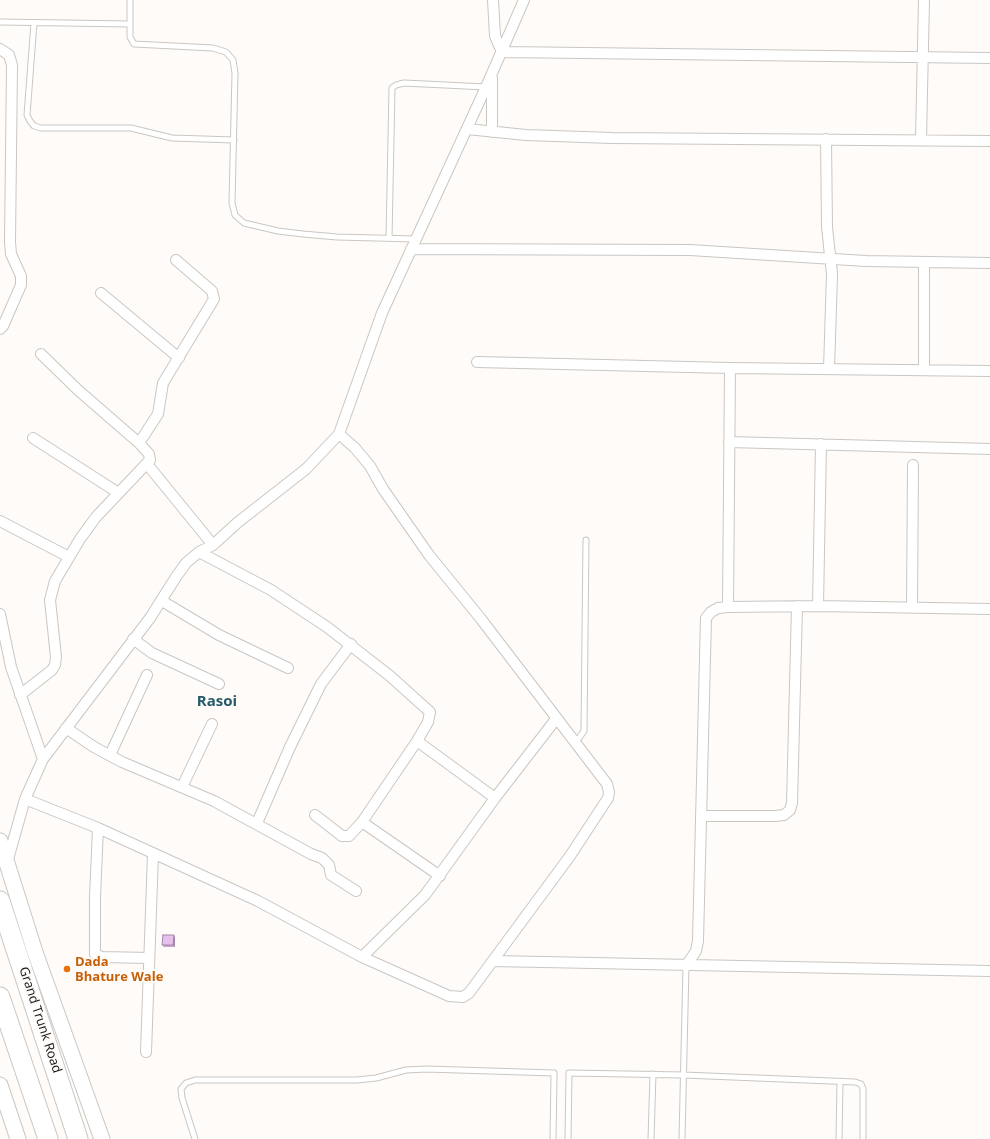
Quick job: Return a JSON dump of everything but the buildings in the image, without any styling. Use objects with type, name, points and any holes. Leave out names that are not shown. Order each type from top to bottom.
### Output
[{"type":"highway","name":"Grand Trunk Road","points":[[0,901],[78,1139]]},
{"type":"highway","points":[[0,997],[48,1139]]},
{"type":"street","points":[[494,0],[495,36],[502,52]]},
{"type":"street","points":[[7,863],[25,799],[43,759],[162,601],[186,563],[199,552],[213,545],[237,523],[306,469],[339,434],[382,313],[502,52],[524,0]]},
{"type":"street","points":[[921,139],[924,57],[924,0]]},
{"type":"street","points":[[0,49],[9,55],[12,65],[10,242],[11,254],[21,276],[21,285],[10,313],[0,329]]},
{"type":"street","points":[[502,52],[990,58]]},
{"type":"street","points":[[492,74],[492,132]]},
{"type":"street","points":[[467,129],[492,132],[612,138],[826,138],[990,141]]},
{"type":"street","points":[[826,138],[827,227],[832,286],[829,369]]},
{"type":"street","points":[[411,249],[690,250],[808,256],[830,259],[990,263]]},
{"type":"street","points":[[139,443],[158,414],[163,383],[211,306],[214,294],[176,260]]},
{"type":"street","points":[[924,262],[924,370]]},
{"type":"street","points":[[101,293],[179,358]]},
{"type":"street","points":[[20,695],[52,670],[55,665],[56,657],[50,600],[55,581],[96,517],[117,492],[150,460],[149,454],[139,443],[78,390],[41,354]]},
{"type":"street","points":[[477,362],[730,368],[990,371]]},
{"type":"street","points":[[728,607],[730,368]]},
{"type":"street","points":[[25,799],[98,828],[258,902],[362,957],[449,996],[463,997],[469,993],[570,856],[608,798],[609,792],[607,784],[481,619],[429,555],[383,489],[370,466],[355,448],[339,434]]},
{"type":"street","points":[[33,438],[117,492]]},
{"type":"street","points":[[729,442],[990,449]]},
{"type":"street","points":[[818,606],[821,444]]},
{"type":"street","points":[[147,464],[213,545]]},
{"type":"street","points":[[912,607],[913,465]]},
{"type":"street","points":[[0,521],[69,557]]},
{"type":"street","points":[[199,552],[285,598],[351,644],[402,686],[430,712],[428,722],[417,741],[362,822],[346,837],[315,815]]},
{"type":"street","points":[[162,601],[219,635],[288,668]]},
{"type":"street","points":[[702,816],[776,816],[784,815],[790,810],[792,802],[797,606]]},
{"type":"street","points":[[686,966],[696,951],[698,941],[702,816],[705,626],[706,618],[711,612],[718,608],[728,607],[797,606],[990,609]]},
{"type":"street","points":[[0,614],[11,667],[43,759]]},
{"type":"street","points":[[133,639],[152,653],[219,684]]},
{"type":"street","points":[[257,824],[293,741],[320,684],[351,644]]},
{"type":"street","points":[[110,755],[147,675]]},
{"type":"street","points":[[362,957],[425,895],[495,798],[556,719]]},
{"type":"street","points":[[182,787],[212,724]]},
{"type":"street","points":[[66,728],[110,755],[182,787],[257,824],[326,861],[331,875],[356,891]]},
{"type":"street","points":[[417,741],[495,798]]},
{"type":"street","points":[[362,822],[440,876]]},
{"type":"street","points":[[98,828],[95,897],[95,954],[102,957],[149,958]]},
{"type":"street","points":[[0,841],[35,952],[102,1139]]},
{"type":"street","points":[[146,1052],[153,854]]},
{"type":"street","points":[[493,961],[990,971]]},
{"type":"street","points":[[0,1085],[18,1139]]},
{"type":"lane","points":[[130,0],[130,37],[134,44],[213,48],[226,52],[233,60],[235,74],[232,203],[235,215],[244,222],[278,231],[303,234],[415,239]]},
{"type":"lane","points":[[0,22],[130,24]]},
{"type":"lane","points":[[34,23],[27,115],[34,126],[41,128],[131,128],[172,138],[234,140]]},
{"type":"lane","points":[[389,238],[392,88],[396,84],[404,83],[486,87]]},
{"type":"lane","points":[[573,740],[579,738],[584,731],[586,540]]},
{"type":"lane","points":[[682,1139],[686,966]]},
{"type":"lane","points":[[195,1139],[182,1098],[181,1090],[186,1083],[195,1080],[358,1080],[376,1078],[406,1070],[426,1068],[554,1073],[553,1139]]},
{"type":"lane","points":[[568,1139],[570,1073],[653,1074],[855,1082],[861,1084],[863,1089],[863,1139]]},
{"type":"lane","points":[[651,1139],[653,1074]]},
{"type":"lane","points":[[839,1139],[840,1082]]},
{"type":"place","name":"Dada Bhature Wale","points":[[67,969]]},
{"type":"district","name":"Rasoi","points":[[217,702]]}]
